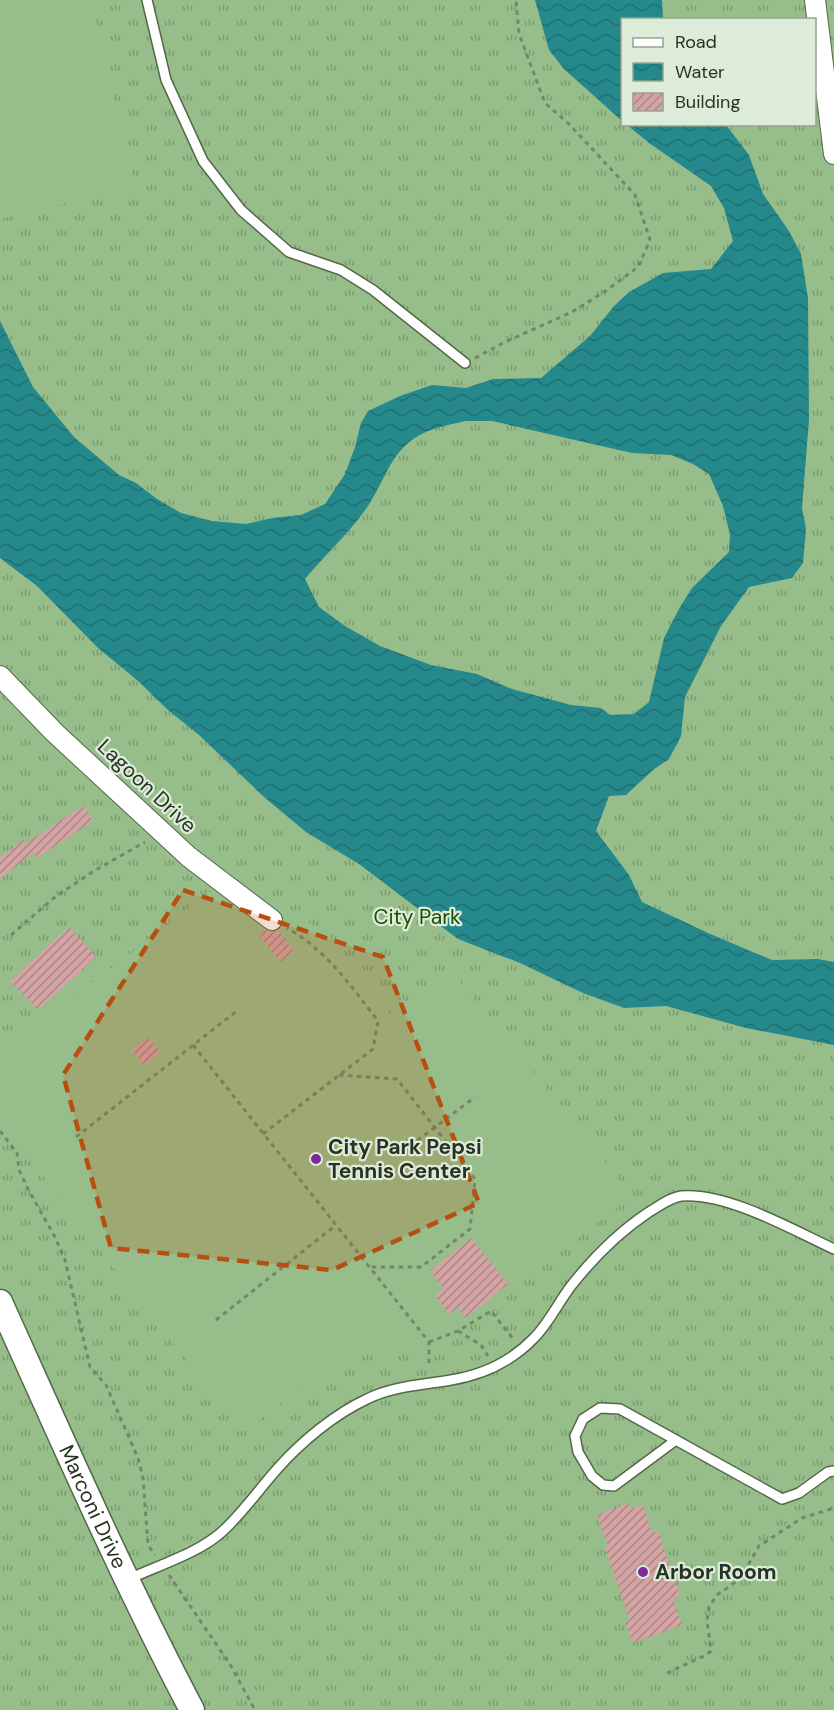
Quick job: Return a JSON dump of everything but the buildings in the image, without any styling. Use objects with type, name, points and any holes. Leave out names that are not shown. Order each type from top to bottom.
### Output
[{"type":"street","points":[[815,0],[834,154]]},
{"type":"street","name":"Lagoon Drive","points":[[0,676],[55,733],[189,857],[272,920]]},
{"type":"street","name":"Marconi Drive","points":[[0,1302],[127,1580],[192,1710]]},
{"type":"lane","points":[[147,0],[166,80],[203,161],[241,210],[289,252],[341,270],[373,290],[465,363]]},
{"type":"lane","points":[[127,1580],[201,1546],[224,1530],[279,1466],[300,1446],[343,1413],[368,1398],[404,1387],[454,1380],[494,1368],[510,1358],[533,1339],[570,1288],[601,1252],[630,1225],[664,1202],[681,1196],[710,1198],[764,1217],[834,1249]]},
{"type":"lane","points":[[676,1440],[614,1486],[603,1485],[592,1476],[578,1452],[575,1436],[583,1419],[600,1408],[620,1409],[676,1440],[782,1499],[799,1493],[834,1470]]},
{"type":"path","points":[[465,363],[572,312],[607,290],[638,267],[650,240],[636,195],[569,124],[545,103],[519,34],[516,0]]},
{"type":"path","points":[[11,934],[55,897],[161,831]]},
{"type":"path","points":[[263,1134],[373,1049],[378,1021],[336,967],[305,938],[272,920]]},
{"type":"path","points":[[76,1137],[238,1010]]},
{"type":"path","points":[[193,1045],[429,1342],[429,1367]]},
{"type":"path","points":[[339,1075],[397,1078],[475,1179],[470,1229],[421,1267],[370,1267]]},
{"type":"path","points":[[410,1146],[475,1097]]},
{"type":"path","points":[[0,1131],[16,1154],[19,1170],[65,1260],[90,1367],[106,1385],[138,1458],[143,1478],[148,1545],[231,1666],[255,1710]]},
{"type":"path","points":[[216,1320],[336,1225]]},
{"type":"path","points":[[429,1342],[458,1331],[491,1311],[515,1342]]},
{"type":"path","points":[[458,1331],[481,1346],[488,1357]]},
{"type":"path","points":[[667,1673],[711,1651],[707,1620],[709,1607],[717,1595],[740,1579],[759,1546],[802,1518],[834,1508]]},
{"type":"highlighted area","points":[[183,890],[383,957],[479,1203],[332,1270],[111,1248],[63,1075]]},
{"type":"green space","name":"City Park","points":[[0,0],[834,0],[834,1710],[0,1710]]},
{"type":"green space","points":[[0,0],[91,0],[135,187],[0,219]]},
{"type":"green space","name":"City Park Pepsi Tennis Center","points":[[235,872],[330,937],[392,1017],[451,971],[632,1196],[441,1345],[350,1351],[243,1433],[0,1121],[0,1055]]},
{"type":"water","points":[[535,0],[662,0],[663,18],[621,18],[621,120],[564,69],[549,50]]},
{"type":"water","points":[[628,126],[727,126],[749,155],[763,194],[789,231],[801,254],[808,298],[809,420],[802,508],[806,529],[803,563],[792,578],[749,587],[721,626],[685,697],[681,736],[669,759],[653,770],[626,795],[609,796],[596,831],[629,875],[642,902],[772,960],[818,959],[834,962],[834,1045],[746,1028],[666,1006],[624,1008],[583,993],[520,963],[458,939],[359,864],[306,832],[264,797],[137,680],[98,648],[37,586],[0,558],[0,321],[33,387],[74,437],[119,475],[136,483],[181,513],[212,521],[246,524],[301,515],[325,504],[345,474],[361,423],[368,411],[400,396],[432,385],[466,388],[493,379],[541,378],[590,336],[614,306],[629,292],[663,273],[711,269],[733,241],[724,208],[711,186]],"holes":[[[466,421],[492,421],[632,453],[671,455],[709,474],[723,506],[730,535],[729,552],[692,588],[680,607],[664,638],[649,702],[634,714],[610,715],[601,708],[571,705],[512,689],[477,674],[431,665],[380,646],[345,626],[319,607],[305,579],[363,513],[399,452],[416,437],[426,432]]]},
{"type":"place","name":"City Park Pepsi Tennis Center","points":[[316,1159]]},
{"type":"place","name":"Arbor Room","points":[[643,1572]]}]
